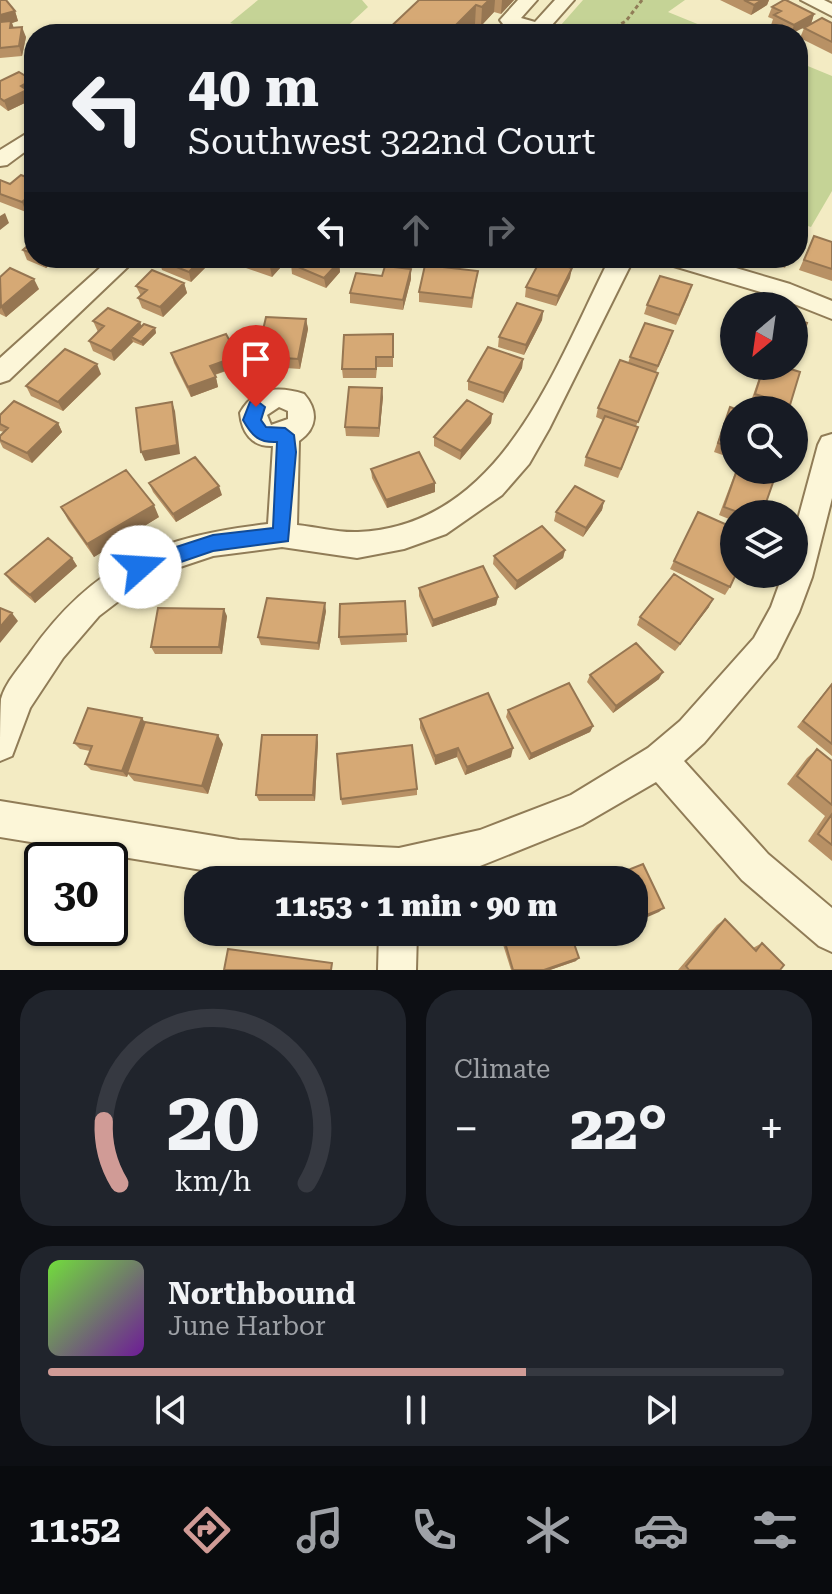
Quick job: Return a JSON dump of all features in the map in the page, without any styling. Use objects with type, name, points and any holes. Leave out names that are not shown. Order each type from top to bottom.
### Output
[{"type":"street","points":[[518,24],[509,20],[528,0]]},
{"type":"street","points":[[543,24],[565,0]]},
{"type":"street","points":[[810,0],[832,11]]},
{"type":"street","points":[[0,160],[24,142]]},
{"type":"street","points":[[0,373],[114,268]]},
{"type":"street","points":[[0,744],[17,699],[52,648],[88,606],[140,567],[213,543],[282,535],[357,545],[404,537],[436,525],[492,487],[519,456],[540,422],[617,268]]},
{"type":"street","points":[[708,268],[782,290],[832,310]]},
{"type":"street","points":[[282,535],[287,452],[285,435]]},
{"type":"street","points":[[422,866],[480,848],[582,808],[660,760],[692,732],[765,648],[784,612],[797,577],[832,445]]},
{"type":"street","points":[[660,760],[755,867],[832,933]]},
{"type":"street","points":[[0,819],[239,858],[324,866]]},
{"type":"street","points":[[397,970],[398,946]]},
{"type":"path","points":[[621,24],[642,0]]},
{"type":"green space","points":[[258,0],[362,0],[368,7],[350,24],[230,23]]},
{"type":"green space","points":[[583,0],[685,0],[668,12],[697,24],[562,24]]},
{"type":"green space","points":[[808,66],[832,76],[832,191],[811,227],[808,226]]},
{"type":"building","points":[[0,0],[6,0],[15,11],[0,15]]},
{"type":"building","points":[[419,0],[489,0],[482,7],[476,5],[457,24],[394,24]]},
{"type":"building","points":[[744,0],[762,0],[754,5]]},
{"type":"building","points":[[786,0],[814,14],[792,24],[774,15],[781,11],[772,7]]},
{"type":"building","points":[[822,18],[832,23],[832,42],[808,30],[808,26]]},
{"type":"building","points":[[11,21],[10,28],[22,27],[19,46],[0,48],[0,22]]},
{"type":"building","points":[[19,72],[24,75],[24,84],[21,86],[24,91],[4,101],[0,98],[0,81]]},
{"type":"building","points":[[21,175],[24,176],[22,202],[0,194],[0,180],[10,184]]},
{"type":"building","points":[[814,236],[832,242],[832,269],[808,261],[808,250]]},
{"type":"building","points":[[10,268],[34,279],[1,307],[0,277]]},
{"type":"building","points":[[300,268],[333,268],[324,278]]},
{"type":"building","points":[[384,268],[411,269],[403,300],[350,293],[356,273],[382,276]]},
{"type":"building","points":[[424,268],[478,271],[472,298],[419,292]]},
{"type":"building","points":[[536,268],[572,268],[558,296],[526,287]]},
{"type":"building","points":[[152,270],[184,283],[160,307],[138,298],[147,290],[136,286]]},
{"type":"building","points":[[660,276],[692,285],[679,315],[647,305]]},
{"type":"building","points":[[517,303],[543,311],[526,345],[499,337]]},
{"type":"building","points":[[108,308],[140,322],[111,351],[89,341],[104,326],[93,321]]},
{"type":"building","points":[[266,317],[306,319],[298,359],[270,357],[274,344],[260,343]]},
{"type":"building","points":[[645,323],[673,331],[658,366],[630,357]]},
{"type":"building","points":[[144,324],[155,328],[141,342],[131,337]]},
{"type":"building","points":[[226,334],[238,356],[210,366],[216,377],[188,387],[171,353]]},
{"type":"building","points":[[393,334],[393,357],[376,357],[376,369],[342,369],[344,335]]},
{"type":"building","points":[[488,347],[523,359],[504,393],[468,381]]},
{"type":"building","points":[[65,349],[97,364],[58,402],[26,386]]},
{"type":"building","points":[[620,360],[658,373],[638,422],[598,408]]},
{"type":"building","points":[[760,380],[798,380],[793,396],[755,394]]},
{"type":"building","points":[[349,387],[382,388],[379,428],[345,427]]},
{"type":"building","points":[[467,400],[492,414],[461,451],[434,437]]},
{"type":"building","points":[[14,401],[58,423],[27,453],[0,440],[8,428],[0,424],[0,415]]},
{"type":"building","points":[[172,402],[177,445],[141,452],[136,408]]},
{"type":"building","points":[[605,416],[638,427],[621,469],[586,457]]},
{"type":"building","points":[[419,452],[435,483],[386,500],[371,469]]},
{"type":"building","points":[[195,457],[219,486],[173,514],[149,483]]},
{"type":"building","points":[[126,470],[154,505],[87,544],[61,507]]},
{"type":"building","points":[[732,484],[772,484],[767,500],[726,500]]},
{"type":"building","points":[[575,486],[604,501],[586,528],[556,512]]},
{"type":"building","points":[[698,512],[720,522],[720,582],[674,561]]},
{"type":"building","points":[[542,526],[565,550],[517,581],[494,556]]},
{"type":"building","points":[[48,538],[72,558],[30,595],[5,574]]},
{"type":"building","points":[[483,566],[498,597],[433,620],[419,588]]},
{"type":"building","points":[[674,574],[713,599],[680,644],[640,617]]},
{"type":"building","points":[[267,598],[325,603],[318,643],[258,637]]},
{"type":"building","points":[[405,601],[407,634],[339,637],[340,604]]},
{"type":"building","points":[[0,608],[12,613],[0,627]]},
{"type":"building","points":[[158,608],[224,609],[219,647],[151,647]]},
{"type":"building","points":[[636,643],[663,672],[616,706],[590,675]]},
{"type":"building","points":[[569,683],[593,726],[531,754],[508,710]]},
{"type":"building","points":[[832,684],[832,744],[803,721]]},
{"type":"building","points":[[488,693],[513,748],[467,767],[458,748],[435,756],[420,719]]},
{"type":"building","points":[[88,708],[142,718],[122,771],[85,764],[92,746],[74,743]]},
{"type":"building","points":[[145,722],[218,735],[202,786],[127,773]]},
{"type":"building","points":[[262,735],[317,735],[313,795],[256,795]]},
{"type":"building","points":[[412,745],[417,789],[341,799],[337,754]]},
{"type":"building","points":[[817,749],[832,761],[832,805],[797,776]]},
{"type":"building","points":[[832,814],[832,845],[818,834]]},
{"type":"building","points":[[648,874],[664,908],[648,914]]},
{"type":"building","points":[[725,919],[756,951],[762,943],[784,965],[780,970],[689,970],[686,966]]},
{"type":"building","points":[[506,946],[575,946],[579,958],[544,970],[513,970]]},
{"type":"building","points":[[228,949],[332,963],[331,970],[224,970]]},
{"type":"route","points":[[140,567],[213,543],[282,535],[287,452],[285,435],[267,436],[260,432],[252,420],[256,407]]}]
